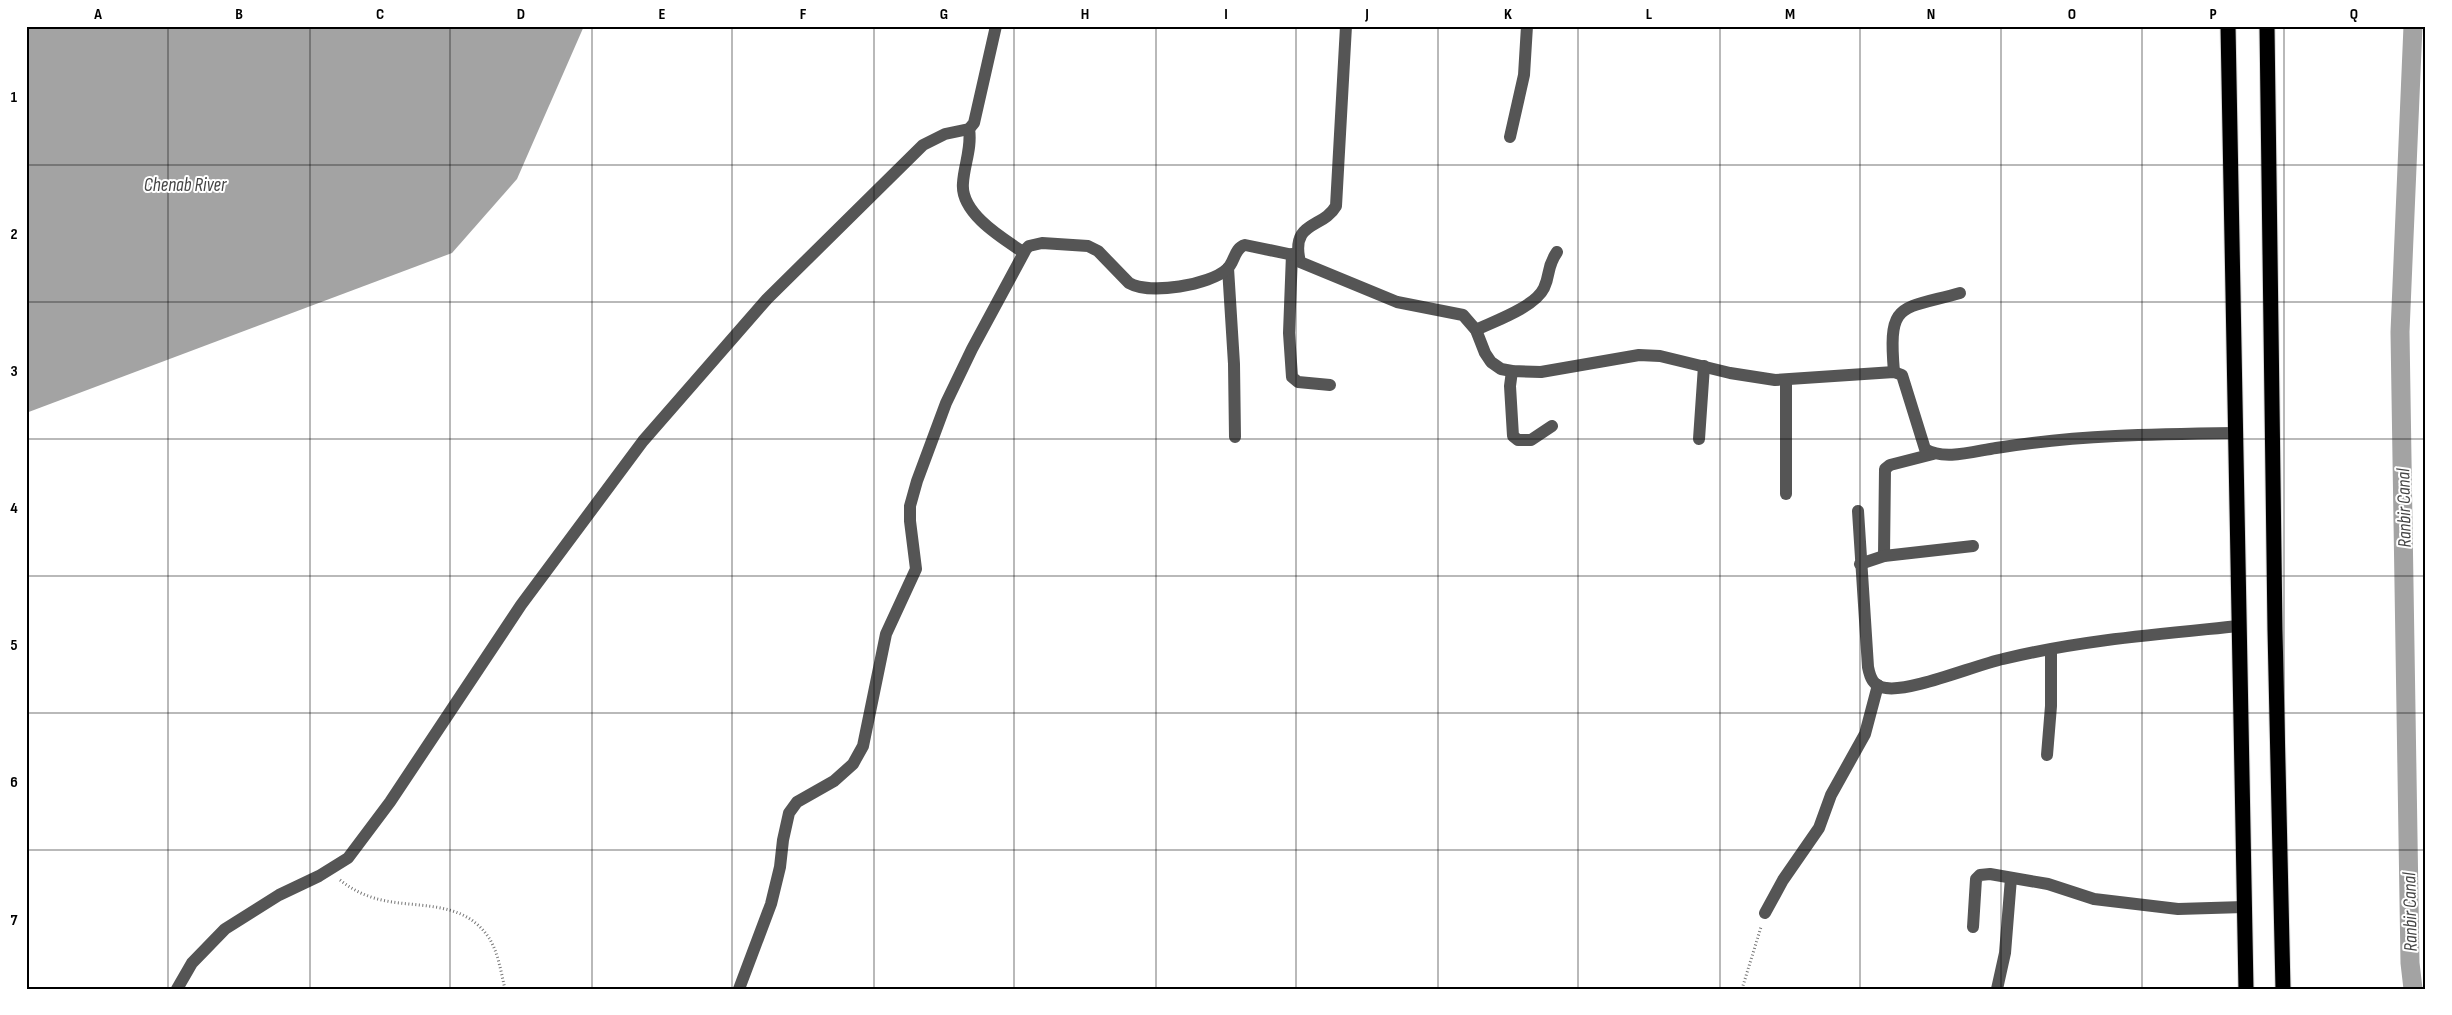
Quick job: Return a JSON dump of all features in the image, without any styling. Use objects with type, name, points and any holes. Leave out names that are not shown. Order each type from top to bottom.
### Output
[{"type":"highway","points":[[2228,26],[2246,989]]},
{"type":"highway","points":[[2267,26],[2275,630],[2283,989]]},
{"type":"street","points":[[177,989],[192,963],[225,929],[279,895],[348,858],[390,802],[521,605],[643,441],[767,299],[923,145],[945,134],[968,130],[974,123],[996,26]]},
{"type":"street","points":[[1330,385],[1298,382],[1292,377],[1289,333],[1295,255],[1300,238],[1304,230],[1311,224],[1328,216],[1336,206],[1346,26]]},
{"type":"street","points":[[1510,138],[1524,75],[1526,26]]},
{"type":"street","points":[[968,130],[970,145],[962,184],[965,199],[979,220],[999,237],[1023,252]]},
{"type":"street","points":[[739,989],[771,904],[780,867],[789,813],[797,802],[834,781],[852,764],[863,746],[886,634],[916,569],[910,506],[916,481],[946,403],[1023,252],[1029,246],[1042,243],[1088,246],[1098,251],[1129,283],[1152,289],[1171,288],[1195,282],[1219,274],[1228,268]]},
{"type":"street","points":[[1235,437],[1234,364],[1228,268],[1236,251],[1245,245],[1295,255],[1305,266],[1321,270],[1356,287],[1397,302],[1463,315],[1476,330],[1485,353],[1492,362],[1502,369],[1512,372],[1541,372],[1639,355],[1660,356],[1730,372],[1786,380],[1894,372],[1902,375],[1925,449],[1933,454]]},
{"type":"street","points":[[1476,330],[1536,298],[1544,288],[1549,263],[1558,252]]},
{"type":"street","points":[[1894,372],[1892,330],[1897,315],[1905,309],[1960,293]]},
{"type":"street","points":[[1699,439],[1704,366]]},
{"type":"street","points":[[1512,372],[1510,386],[1513,436],[1518,440],[1531,440],[1552,426]]},
{"type":"street","points":[[1786,380],[1786,494]]},
{"type":"street","points":[[1884,556],[1885,469],[1890,466],[1933,454],[1965,453],[2047,440],[2128,434],[2236,433]]},
{"type":"street","points":[[1858,512],[1868,667],[1871,678],[1878,685],[1886,688],[1910,685],[2004,658],[2150,633],[2239,626]]},
{"type":"street","points":[[1860,564],[1884,556],[1973,546]]},
{"type":"street","points":[[2046,755],[2051,706],[2051,650]]},
{"type":"street","points":[[1765,913],[1783,880],[1819,828],[1831,795],[1865,734],[1878,685]]},
{"type":"street","points":[[1973,927],[1976,879],[1980,875],[1990,874],[2048,884],[2094,899],[2178,909],[2244,908]]},
{"type":"street","points":[[1997,989],[2005,954],[2011,878]]},
{"type":"path","points":[[328,870],[351,888],[375,898],[432,905],[455,911],[479,925],[490,940],[505,989]]},
{"type":"path","points":[[1742,989],[1765,913]]},
{"type":"water","name":"Chenab River","points":[[26,26],[584,26],[517,179],[452,253],[26,413]]},
{"type":"waterway","name":"Ranbir Canal","points":[[2413,26],[2400,332],[2410,963],[2413,989]]}]
